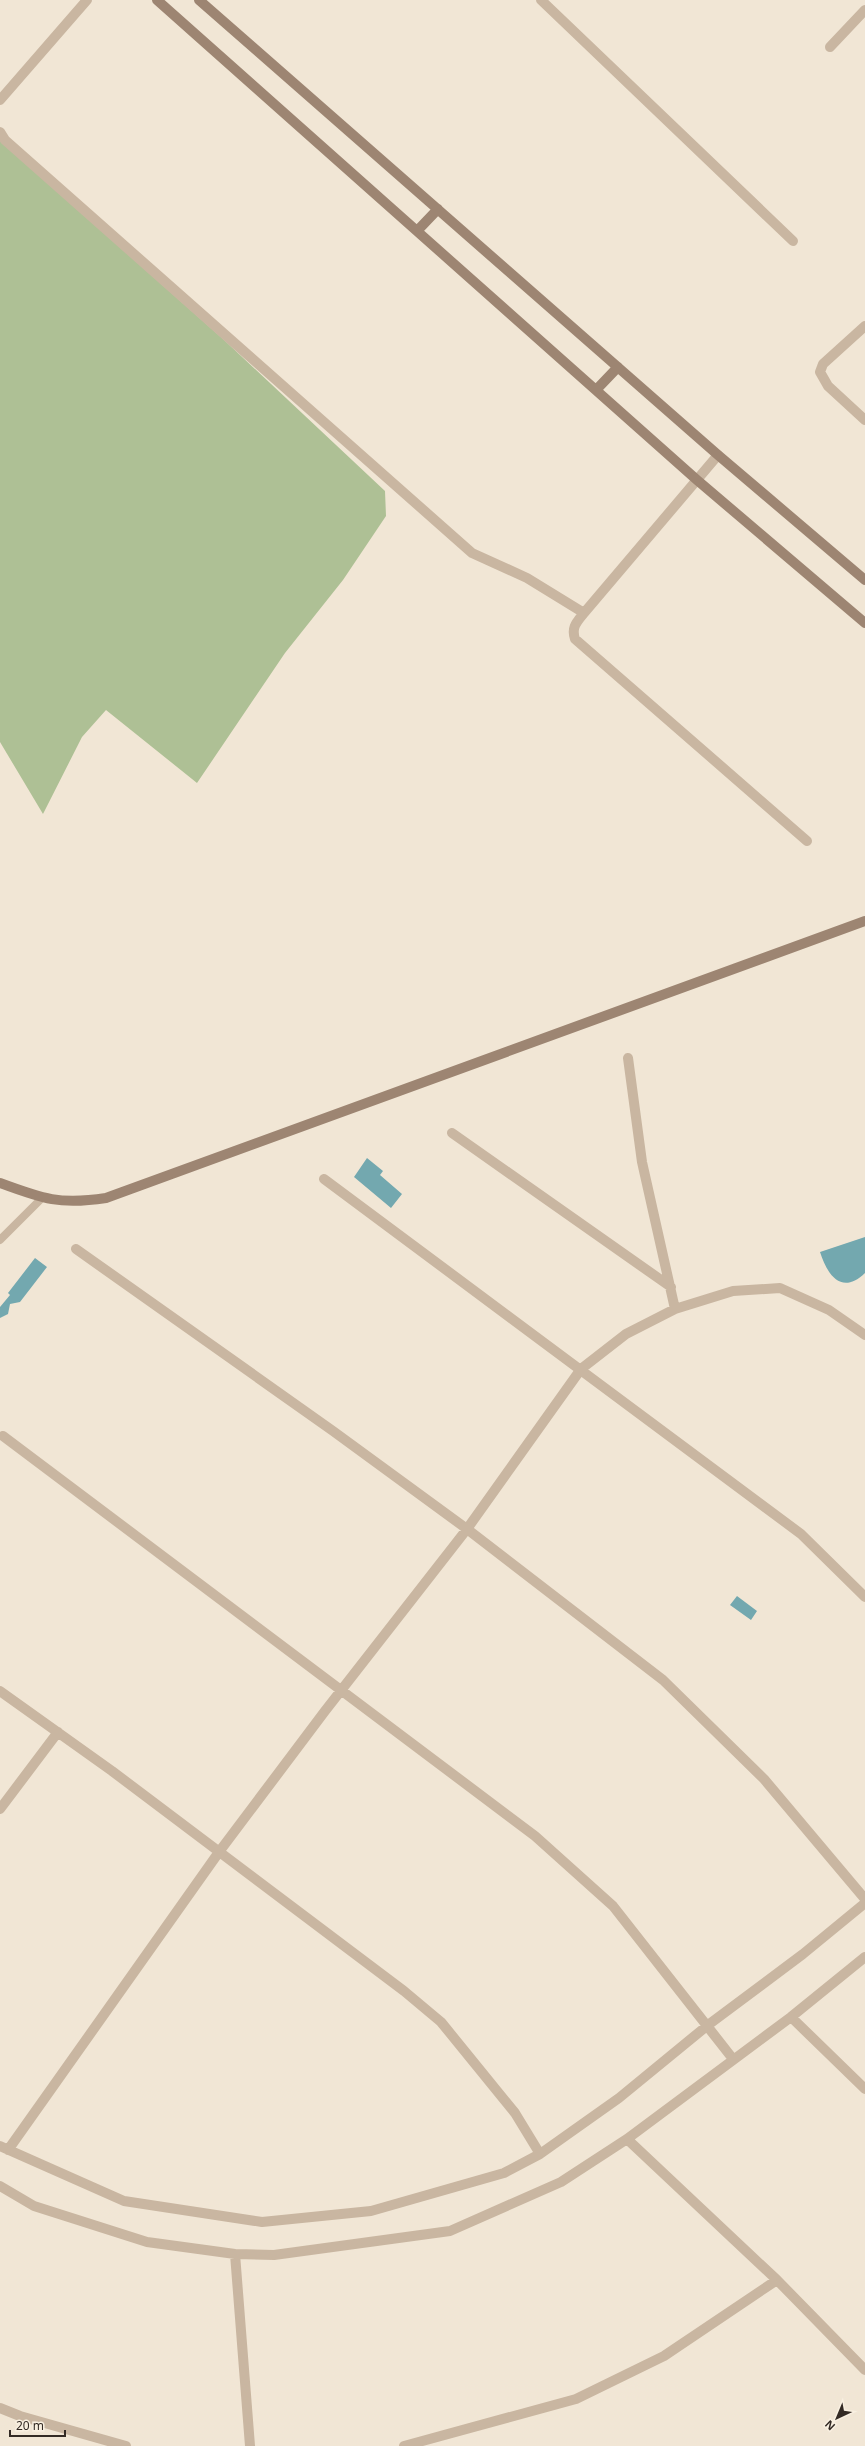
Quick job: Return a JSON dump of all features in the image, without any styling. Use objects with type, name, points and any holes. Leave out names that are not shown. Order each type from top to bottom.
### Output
[{"type":"street","points":[[0,100],[87,0]]},
{"type":"street","points":[[157,0],[697,480],[865,623]]},
{"type":"street","points":[[199,0],[718,455],[865,580]]},
{"type":"street","points":[[541,0],[793,241]]},
{"type":"street","points":[[830,47],[865,10]]},
{"type":"street","points":[[0,132],[5,140],[472,553],[528,578],[584,613]]},
{"type":"street","points":[[417,231],[438,209]]},
{"type":"street","points":[[865,326],[823,364],[820,372],[828,386],[865,420]]},
{"type":"street","points":[[596,390],[618,367]]},
{"type":"street","points":[[718,455],[584,613],[573,628],[575,639],[807,841]]},
{"type":"street","points":[[0,1183],[42,1198],[77,1203],[106,1198],[865,921]]},
{"type":"street","points":[[628,1058],[642,1162],[675,1309]]},
{"type":"street","points":[[452,1133],[671,1287]]},
{"type":"street","points":[[324,1179],[801,1534],[865,1597]]},
{"type":"street","points":[[76,1249],[199,1334],[467,1529],[663,1680],[764,1779],[865,1899]]},
{"type":"street","points":[[865,1335],[829,1310],[780,1288],[733,1292],[675,1309],[626,1334],[581,1370],[467,1529],[342,1689],[219,1852],[4,2148],[124,2201],[262,2222],[372,2211],[504,2173],[540,2154],[619,2098],[708,2025],[803,1954],[865,1903]]},
{"type":"street","points":[[3,1436],[342,1689],[535,1836],[613,1906],[708,2025],[733,2059]]},
{"type":"street","points":[[0,1691],[58,1732],[219,1852],[404,1992],[441,2022],[515,2114],[540,2154]]},
{"type":"street","points":[[0,1808],[58,1732]]},
{"type":"street","points":[[0,2186],[34,2206],[147,2242],[235,2254],[274,2255],[450,2231],[561,2182],[627,2139],[791,2017],[865,1957]]},
{"type":"street","points":[[791,2017],[865,2089]]},
{"type":"street","points":[[627,2139],[777,2280],[865,2370]]},
{"type":"street","points":[[235,2254],[250,2446]]},
{"type":"street","points":[[404,2446],[576,2399],[664,2356],[777,2280]]},
{"type":"street","points":[[0,2408],[20,2416],[126,2446]]},
{"type":"lane","points":[[0,1240],[42,1198]]},
{"type":"green space","points":[[0,140],[223,339],[385,491],[386,516],[343,580],[285,653],[197,783],[106,710],[82,737],[43,814],[0,742]]},
{"type":"water","points":[[367,1158],[383,1171],[380,1175],[402,1194],[391,1208],[354,1177]]},
{"type":"water","points":[[865,1237],[865,1273],[849,1283],[836,1279],[827,1268],[820,1252]]},
{"type":"water","points":[[35,1258],[47,1267],[20,1302],[10,1304],[8,1314],[0,1318],[0,1307],[10,1295],[8,1293]]},
{"type":"water","points":[[737,1596],[757,1611],[751,1620],[730,1605]]}]
